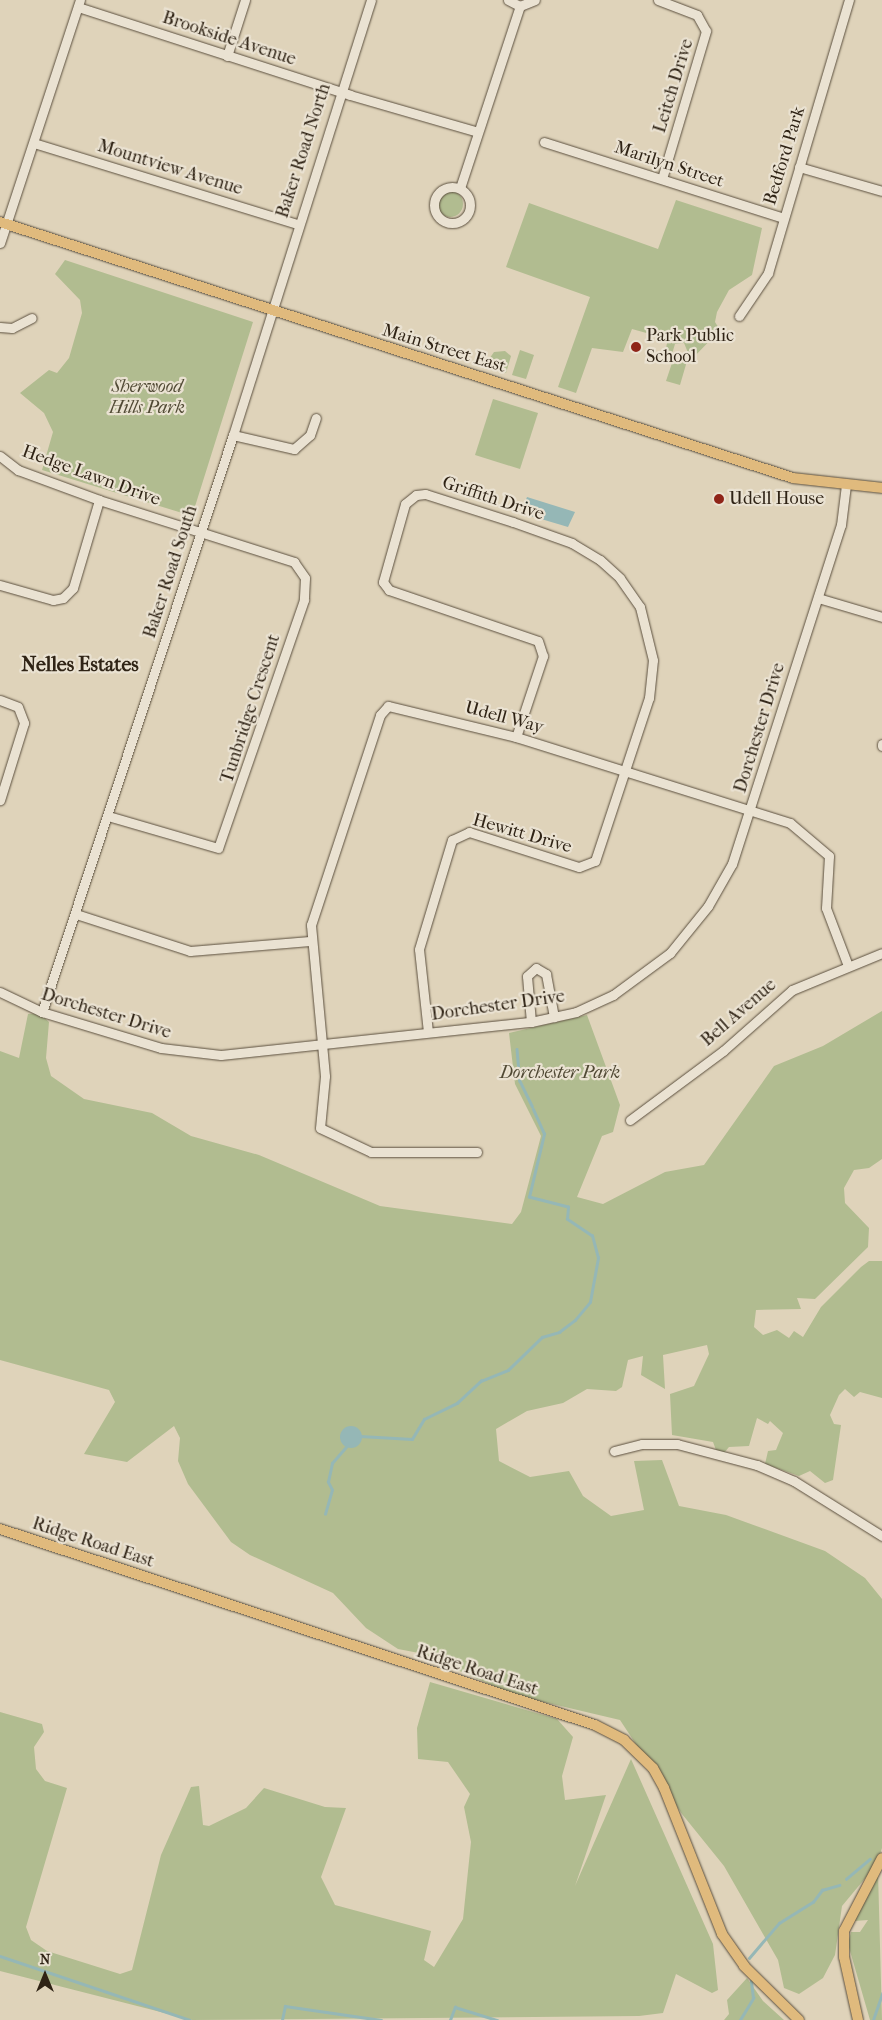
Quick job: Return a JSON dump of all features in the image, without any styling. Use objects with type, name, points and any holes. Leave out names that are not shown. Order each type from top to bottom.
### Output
[{"type":"main road","name":"Main Street East","points":[[3,223],[271,312],[794,478],[882,488]]},
{"type":"main road","name":"Ridge Road East","points":[[0,1529],[595,1726],[624,1740],[647,1760],[664,1788],[722,1934],[744,1966],[799,2020]]},
{"type":"main road","points":[[858,2020],[844,1957],[844,1931],[882,1858]]},
{"type":"street","points":[[227,56],[245,0]]},
{"type":"street","name":"Baker Road North","points":[[271,312],[297,224],[371,0]]},
{"type":"street","points":[[508,0],[520,6],[535,0]]},
{"type":"street","name":"Leitch Drive","points":[[658,0],[697,15],[706,31],[662,180]]},
{"type":"street","name":"Bedford Park","points":[[739,316],[768,273],[849,0]]},
{"type":"street","points":[[0,243],[3,223],[34,143],[79,3]]},
{"type":"street","name":"Brookside Avenue","points":[[79,3],[227,56],[478,132]]},
{"type":"street","points":[[460,188],[520,6]]},
{"type":"street","name":"Marilyn Street","points":[[544,142],[783,218]]},
{"type":"street","name":"Mountview Avenue","points":[[34,143],[297,224]]},
{"type":"street","points":[[799,167],[882,191]]},
{"type":"street","points":[[445,188],[460,188],[470,199],[470,210],[460,221],[445,221],[437,215],[435,199],[445,188]]},
{"type":"street","name":"Baker Road South","points":[[42,1012],[233,435],[271,312]]},
{"type":"street","points":[[0,327],[12,328],[32,318]]},
{"type":"street","points":[[233,435],[294,449],[310,435],[316,418]]},
{"type":"street","name":"Hedge Lawn Drive","points":[[0,456],[18,470],[99,500],[201,532]]},
{"type":"street","name":"Dorchester Drive","points":[[0,992],[42,1012],[186,1054],[322,1047],[428,1032],[531,1022],[554,1017],[613,995],[670,953],[708,906],[732,864],[752,808],[840,525],[846,485]]},
{"type":"street","name":"Griffith Drive","points":[[516,737],[543,656],[538,641],[390,590],[383,582],[405,504],[416,495],[425,494],[572,543],[620,578],[640,607],[653,660],[649,698],[627,770]]},
{"type":"street","points":[[0,585],[53,600],[63,598],[73,588],[99,500]]},
{"type":"street","name":"Tunbridge Crescent","points":[[108,816],[218,848],[304,600],[305,578],[294,562],[201,532]]},
{"type":"street","points":[[818,598],[882,617]]},
{"type":"street","points":[[0,700],[18,706],[24,723],[0,800]]},
{"type":"street","name":"Udell Way","points":[[477,1152],[371,1152],[320,1128],[325,1084],[310,941],[316,905],[347,811],[380,715],[388,706],[516,737],[752,808],[790,823],[827,851],[826,908],[848,966]]},
{"type":"street","name":"Hewitt Drive","points":[[428,1032],[419,949],[452,840],[470,832],[580,867],[591,865],[599,857],[627,770]]},
{"type":"street","points":[[76,914],[190,951],[310,941]]},
{"type":"street","name":"Bell Avenue","points":[[630,1120],[723,1051],[781,998],[848,966],[882,953]]},
{"type":"street","points":[[531,1022],[527,976],[536,968],[546,974],[554,1017]]},
{"type":"street","points":[[614,1451],[642,1444],[677,1444],[757,1465],[794,1481],[882,1536]]},
{"type":"green space","points":[[450,191],[459,195],[463,204],[459,213],[450,217],[441,213],[437,204],[441,195]]},
{"type":"green space","name":"Park Public School","points":[[676,200],[762,228],[752,275],[729,290],[717,312],[715,322],[720,330],[691,360],[684,343],[675,344],[672,354],[665,352],[668,339],[632,329],[623,352],[592,348],[576,393],[558,387],[590,297],[506,267],[529,203],[658,249]]},
{"type":"green space","name":"Sherwood Hills Park","points":[[65,260],[253,322],[192,516],[42,470],[53,432],[44,413],[20,393],[49,370],[57,373],[69,358],[82,313],[80,300],[55,274]]},
{"type":"green space","points":[[520,350],[534,355],[526,379],[512,375]]},
{"type":"green space","points":[[505,351],[511,356],[506,373],[485,365],[494,352]]},
{"type":"green space","points":[[674,357],[687,361],[680,385],[666,381]]},
{"type":"green space","points":[[493,399],[538,413],[520,469],[475,455]]},
{"type":"green space","name":"Dorchester Park","points":[[882,1011],[882,1159],[869,1168],[854,1170],[844,1188],[845,1203],[869,1228],[868,1247],[815,1299],[797,1298],[801,1309],[756,1310],[754,1327],[763,1335],[777,1330],[789,1338],[794,1331],[803,1337],[821,1307],[861,1267],[869,1261],[882,1261],[882,1398],[860,1392],[854,1397],[845,1389],[839,1395],[830,1415],[834,1424],[841,1425],[833,1480],[825,1483],[810,1471],[799,1476],[765,1464],[768,1451],[776,1450],[783,1433],[770,1421],[768,1424],[757,1418],[749,1446],[729,1447],[724,1453],[716,1450],[713,1442],[672,1435],[670,1394],[694,1386],[709,1354],[707,1345],[663,1355],[665,1389],[641,1375],[643,1356],[628,1360],[622,1387],[616,1391],[587,1389],[563,1403],[527,1411],[496,1429],[499,1461],[530,1477],[569,1471],[583,1496],[611,1516],[644,1510],[634,1461],[662,1460],[679,1506],[726,1515],[825,1551],[865,1578],[882,1599],[882,1848],[877,1864],[842,1906],[835,1955],[823,1978],[799,1994],[784,1988],[778,1960],[724,1866],[682,1814],[620,1720],[514,1695],[419,1653],[398,1649],[366,1628],[333,1593],[250,1555],[231,1542],[188,1484],[178,1461],[180,1438],[174,1426],[127,1462],[84,1454],[115,1402],[109,1390],[0,1360],[0,1051],[19,1058],[28,1014],[39,1013],[49,1022],[46,1058],[51,1076],[84,1099],[152,1113],[191,1136],[259,1155],[380,1206],[512,1224],[521,1212],[541,1136],[515,1084],[509,1033],[587,1015],[620,1105],[613,1132],[602,1136],[577,1197],[603,1204],[665,1172],[704,1165],[774,1066],[823,1046]]},
{"type":"green space","points":[[430,1682],[557,1719],[573,1737],[562,1776],[565,1800],[606,1795],[575,1886],[631,1759],[713,1944],[718,1990],[712,1993],[676,1974],[663,2013],[639,2016],[192,2020],[0,1971],[0,1712],[42,1724],[44,1732],[34,1747],[36,1769],[45,1781],[67,1788],[26,1927],[31,1940],[47,1951],[120,1974],[132,1970],[161,1855],[191,1787],[199,1786],[203,1825],[209,1826],[246,1808],[264,1788],[325,1807],[346,1808],[321,1877],[335,1905],[431,1931],[424,1960],[434,1967],[463,1919],[471,1842],[464,1807],[470,1794],[448,1762],[418,1759],[417,1728]]},
{"type":"green space","points":[[878,1872],[882,2020],[870,2020],[848,1944],[851,1932],[860,1932],[868,1920],[854,1921]]},
{"type":"green space","points":[[747,1978],[763,2001],[784,2020],[724,2020],[729,2014],[727,2000]]},
{"type":"water","points":[[527,497],[575,512],[568,527],[521,513]]},
{"type":"water","points":[[351,1426],[359,1429],[362,1437],[359,1445],[351,1448],[343,1445],[340,1437],[343,1429]]},
{"type":"waterway","points":[[517,1049],[520,1081],[532,1106]]},
{"type":"waterway","points":[[360,1436],[412,1439],[424,1419],[457,1403],[481,1381],[508,1370],[542,1337],[559,1332],[575,1320],[590,1302],[598,1258],[592,1236],[567,1219],[568,1207],[529,1197],[544,1134],[533,1109]]},
{"type":"waterway","points":[[325,1514],[332,1490],[328,1482],[332,1463],[346,1447]]},
{"type":"waterway","points":[[846,1879],[870,1859]]},
{"type":"waterway","points":[[749,1958],[779,1923],[813,1902],[822,1890],[839,1885]]},
{"type":"waterway","points":[[0,1956],[190,2020]]},
{"type":"waterway","points":[[740,2020],[753,1998],[751,1981]]},
{"type":"waterway","points":[[873,2020],[882,1994]]},
{"type":"waterway","points":[[282,2020],[285,2006],[381,2020]]},
{"type":"waterway","points":[[450,2020],[455,2007],[497,2020]]},
{"type":"place","name":"Park Public School","points":[[636,347]]},
{"type":"place","name":"Udell House","points":[[719,499]]},
{"type":"district","name":"Nelles Estates","points":[[80,664]]}]
